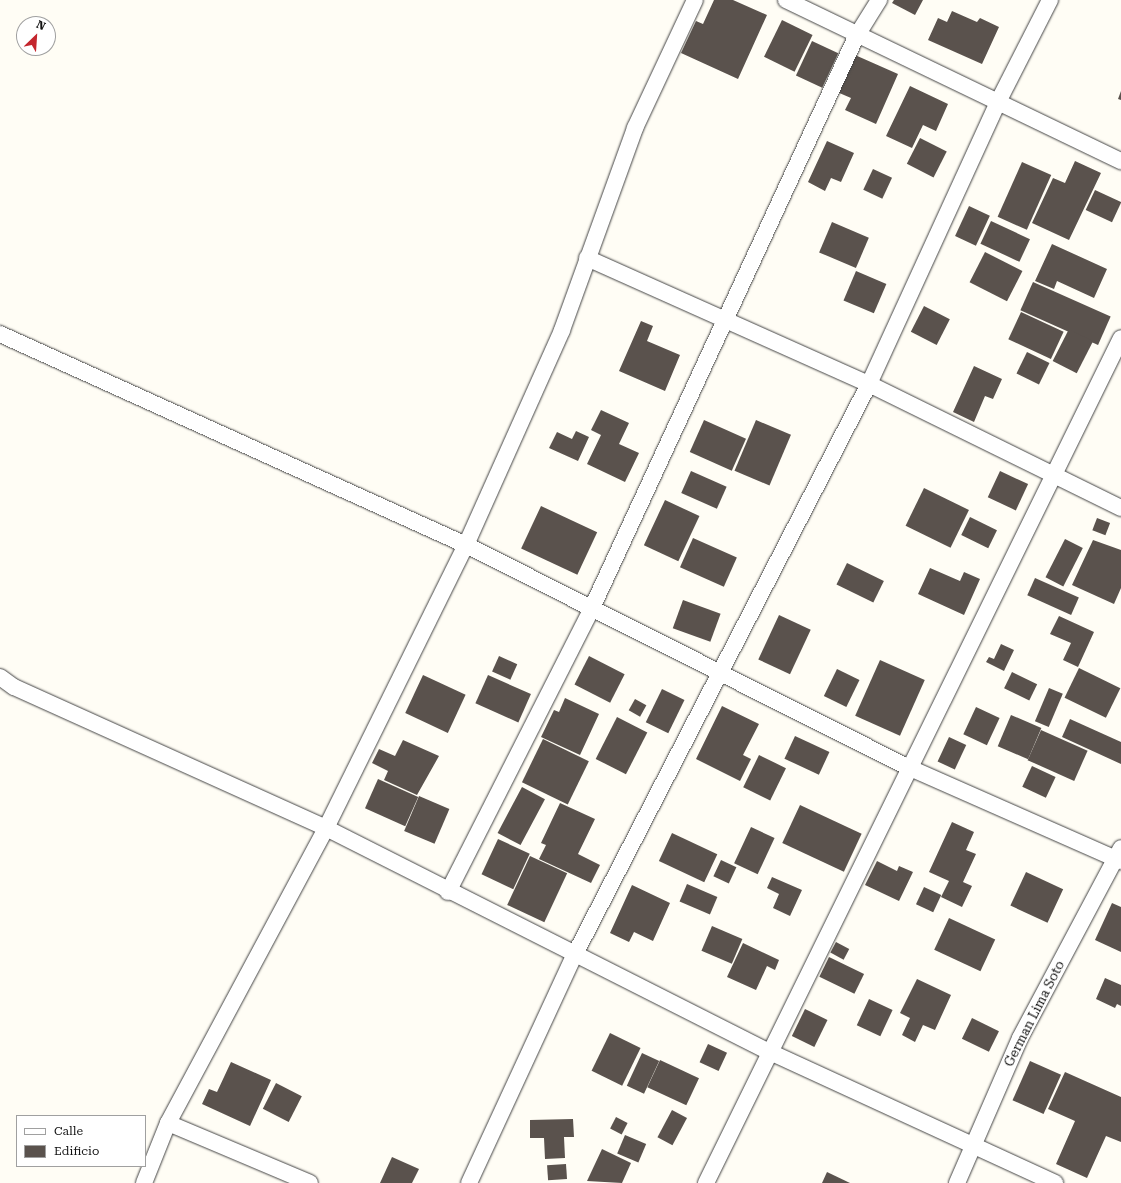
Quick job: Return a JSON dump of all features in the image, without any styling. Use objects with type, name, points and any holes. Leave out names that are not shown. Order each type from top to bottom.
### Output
[{"type":"street","points":[[144,1183],[168,1123],[326,828],[466,545],[562,330],[635,128],[695,0]]},
{"type":"street","points":[[786,0],[856,36],[997,104],[1121,161]]},
{"type":"street","points":[[448,892],[591,610],[728,320],[856,36],[879,0]]},
{"type":"street","points":[[469,1183],[574,956],[722,672],[869,384],[997,104],[1050,0]]},
{"type":"street","points":[[587,258],[869,384],[1121,508]]},
{"type":"street","points":[[0,334],[466,545],[591,610],[722,672],[910,768],[1119,856]]},
{"type":"street","points":[[706,1183],[768,1052],[1056,475],[1121,338]]},
{"type":"street","points":[[0,677],[14,687],[326,828],[574,956],[768,1052],[976,1144],[1055,1183]]},
{"type":"street","name":"German Lima Soto","points":[[957,1183],[976,1144],[1020,1038],[1119,856]]},
{"type":"street","points":[[168,1123],[310,1183]]},
{"type":"building","points":[[714,0],[733,0],[767,15],[738,79],[681,53],[696,21],[703,24]]},
{"type":"building","points":[[894,0],[923,0],[915,15],[892,3]]},
{"type":"building","points":[[952,11],[977,22],[980,18],[999,27],[982,64],[928,40],[938,18],[947,22]]},
{"type":"building","points":[[782,20],[813,35],[795,72],[764,57]]},
{"type":"building","points":[[812,41],[838,53],[822,88],[796,75]]},
{"type":"building","points":[[855,55],[898,74],[876,124],[845,110],[851,98],[837,92]]},
{"type":"building","points":[[910,86],[948,104],[936,131],[923,125],[912,148],[886,136]]},
{"type":"building","points":[[1121,91],[1121,100],[1118,99]]},
{"type":"building","points":[[920,138],[947,152],[934,177],[907,164]]},
{"type":"building","points":[[827,141],[854,153],[841,182],[831,178],[825,191],[808,182]]},
{"type":"building","points":[[1075,161],[1101,173],[1069,240],[1032,223],[1053,178],[1065,183]]},
{"type":"building","points":[[1022,162],[1051,175],[1027,230],[998,217]]},
{"type":"building","points":[[873,169],[892,178],[882,199],[863,190]]},
{"type":"building","points":[[1095,190],[1121,202],[1112,222],[1086,210]]},
{"type":"building","points":[[969,206],[990,216],[976,246],[955,236]]},
{"type":"building","points":[[991,221],[1030,239],[1019,262],[980,244]]},
{"type":"building","points":[[832,222],[869,238],[856,268],[819,252]]},
{"type":"building","points":[[1052,244],[1107,269],[1094,298],[1057,281],[1054,289],[1035,281]]},
{"type":"building","points":[[985,252],[1022,271],[1007,301],[970,282]]},
{"type":"building","points":[[856,271],[886,284],[874,313],[843,300]]},
{"type":"building","points":[[1033,282],[1111,317],[1098,345],[1020,310]]},
{"type":"building","points":[[924,306],[950,319],[937,345],[911,332]]},
{"type":"building","points":[[1021,312],[1064,332],[1051,359],[1008,339]]},
{"type":"building","points":[[641,321],[653,326],[647,341],[680,355],[665,391],[619,371]]},
{"type":"building","points":[[1069,329],[1093,341],[1077,373],[1053,361]]},
{"type":"building","points":[[1027,352],[1049,363],[1039,385],[1016,374]]},
{"type":"building","points":[[974,366],[1002,379],[993,399],[985,396],[974,422],[953,412]]},
{"type":"building","points":[[601,410],[629,423],[619,444],[639,453],[625,482],[587,464],[601,435],[591,430]]},
{"type":"building","points":[[704,420],[746,439],[732,471],[690,452]]},
{"type":"building","points":[[756,420],[791,435],[769,485],[735,471]]},
{"type":"building","points":[[576,431],[589,437],[578,461],[549,448],[557,432],[572,439]]},
{"type":"building","points":[[691,471],[727,487],[717,509],[681,493]]},
{"type":"building","points":[[1000,471],[1028,484],[1016,510],[988,497]]},
{"type":"building","points":[[924,488],[969,510],[951,548],[906,526]]},
{"type":"building","points":[[665,500],[699,516],[678,561],[644,545]]},
{"type":"building","points":[[541,506],[597,532],[577,575],[521,549]]},
{"type":"building","points":[[970,517],[997,530],[988,548],[961,535]]},
{"type":"building","points":[[1097,518],[1110,523],[1105,535],[1092,530]]},
{"type":"building","points":[[693,538],[737,558],[724,587],[680,567]]},
{"type":"building","points":[[1065,539],[1083,548],[1063,586],[1045,577]]},
{"type":"building","points":[[1093,540],[1121,550],[1121,588],[1114,604],[1072,585]]},
{"type":"building","points":[[847,563],[884,581],[873,603],[836,585]]},
{"type":"building","points":[[930,568],[960,581],[964,572],[980,579],[964,615],[918,594]]},
{"type":"building","points":[[1035,578],[1079,598],[1071,615],[1027,595]]},
{"type":"building","points":[[683,600],[721,614],[710,642],[673,628]]},
{"type":"building","points":[[779,615],[811,630],[790,674],[758,659]]},
{"type":"building","points":[[1059,616],[1094,632],[1078,667],[1063,660],[1071,643],[1050,634]]},
{"type":"building","points":[[1001,644],[1014,650],[1004,671],[986,662],[989,657],[994,659]]},
{"type":"building","points":[[499,656],[517,664],[510,680],[492,672]]},
{"type":"building","points":[[589,656],[625,674],[610,703],[574,685]]},
{"type":"building","points":[[880,660],[925,680],[900,736],[855,716]]},
{"type":"building","points":[[1079,668],[1120,688],[1106,718],[1065,698]]},
{"type":"building","points":[[837,669],[859,680],[846,707],[824,696]]},
{"type":"building","points":[[1012,672],[1037,684],[1029,700],[1004,688]]},
{"type":"building","points":[[423,675],[466,695],[448,733],[405,713]]},
{"type":"building","points":[[488,675],[531,694],[518,722],[475,703]]},
{"type":"building","points":[[1049,688],[1063,694],[1049,727],[1035,721]]},
{"type":"building","points":[[662,689],[684,700],[668,733],[646,722]]},
{"type":"building","points":[[565,698],[599,714],[580,755],[541,737],[554,710],[559,712]]},
{"type":"building","points":[[635,699],[646,705],[640,717],[629,710]]},
{"type":"building","points":[[722,706],[759,724],[743,755],[751,759],[740,781],[696,759]]},
{"type":"building","points":[[976,707],[1000,718],[987,745],[963,734]]},
{"type":"building","points":[[1011,715],[1041,728],[1028,759],[998,746]]},
{"type":"building","points":[[617,717],[647,732],[626,774],[596,759]]},
{"type":"building","points":[[1070,719],[1121,742],[1121,764],[1062,737]]},
{"type":"building","points":[[1041,730],[1088,751],[1074,781],[1028,760]]},
{"type":"building","points":[[795,736],[829,752],[819,775],[784,759]]},
{"type":"building","points":[[949,737],[966,745],[955,770],[938,761]]},
{"type":"building","points":[[543,739],[589,761],[568,804],[522,782]]},
{"type":"building","points":[[403,740],[439,756],[417,795],[384,780],[388,771],[372,763],[379,749],[395,756]]},
{"type":"building","points":[[759,755],[786,768],[770,801],[743,787]]},
{"type":"building","points":[[1032,766],[1056,777],[1046,798],[1022,787]]},
{"type":"building","points":[[378,779],[418,797],[405,826],[365,808]]},
{"type":"building","points":[[522,787],[545,799],[521,845],[498,833]]},
{"type":"building","points":[[419,796],[449,809],[435,844],[404,831]]},
{"type":"building","points":[[560,803],[595,819],[578,854],[600,865],[591,883],[539,859],[546,845],[541,843]]},
{"type":"building","points":[[800,805],[862,834],[844,872],[782,843]]},
{"type":"building","points":[[952,822],[974,832],[966,850],[976,854],[963,882],[972,886],[962,907],[941,897],[949,881],[929,872]]},
{"type":"building","points":[[751,827],[775,838],[758,874],[734,863]]},
{"type":"building","points":[[672,833],[717,854],[704,882],[659,861]]},
{"type":"building","points":[[498,839],[530,854],[513,889],[482,874]]},
{"type":"building","points":[[530,856],[567,873],[544,922],[507,905]]},
{"type":"building","points":[[721,860],[736,867],[729,883],[713,876]]},
{"type":"building","points":[[877,861],[897,871],[899,866],[913,872],[899,901],[865,885]]},
{"type":"building","points":[[1026,872],[1063,889],[1048,923],[1010,906]]},
{"type":"building","points":[[772,877],[802,890],[790,916],[773,908],[779,894],[767,888]]},
{"type":"building","points":[[687,884],[717,897],[710,914],[680,901]]},
{"type":"building","points":[[632,885],[670,903],[653,941],[634,932],[629,942],[610,933]]},
{"type":"building","points":[[924,887],[941,895],[933,912],[916,904]]},
{"type":"building","points":[[1112,903],[1121,907],[1121,952],[1095,940]]},
{"type":"building","points":[[949,918],[995,940],[980,971],[934,950]]},
{"type":"building","points":[[712,926],[742,939],[732,964],[701,951]]},
{"type":"building","points":[[836,942],[849,949],[844,960],[830,953]]},
{"type":"building","points":[[743,943],[779,960],[775,970],[767,966],[756,990],[727,977]]},
{"type":"building","points":[[829,957],[864,974],[854,994],[819,977]]},
{"type":"building","points":[[1105,978],[1121,985],[1121,1006],[1117,1004],[1115,1008],[1096,999]]},
{"type":"building","points":[[917,979],[951,995],[935,1030],[923,1025],[915,1042],[902,1035],[910,1018],[900,1013]]},
{"type":"building","points":[[869,999],[893,1010],[880,1036],[857,1025]]},
{"type":"building","points":[[805,1009],[827,1020],[814,1047],[792,1036]]},
{"type":"building","points":[[972,1018],[999,1031],[989,1052],[962,1039]]},
{"type":"building","points":[[610,1033],[641,1048],[622,1086],[592,1071]]},
{"type":"building","points":[[708,1044],[727,1053],[719,1071],[700,1062]]},
{"type":"building","points":[[642,1053],[659,1061],[644,1094],[627,1086]]},
{"type":"building","points":[[660,1060],[699,1078],[686,1105],[647,1087]]},
{"type":"building","points":[[1030,1061],[1061,1075],[1044,1114],[1013,1100]]},
{"type":"building","points":[[231,1062],[271,1080],[250,1126],[202,1104],[209,1089],[217,1092]]},
{"type":"building","points":[[1065,1072],[1121,1097],[1121,1142],[1106,1136],[1087,1178],[1056,1164],[1075,1121],[1048,1109]]},
{"type":"building","points":[[276,1083],[302,1096],[289,1122],[263,1109]]},
{"type":"building","points":[[672,1110],[687,1118],[672,1145],[657,1137]]},
{"type":"building","points":[[616,1117],[628,1123],[622,1134],[610,1129]]},
{"type":"building","points":[[573,1119],[574,1137],[564,1137],[565,1158],[545,1159],[544,1138],[530,1138],[530,1120]]},
{"type":"building","points":[[625,1135],[646,1144],[638,1162],[617,1153]]},
{"type":"building","points":[[602,1149],[631,1163],[622,1183],[587,1181]]},
{"type":"building","points":[[392,1157],[419,1169],[412,1183],[380,1183]]},
{"type":"building","points":[[566,1164],[567,1179],[548,1180],[547,1165]]},
{"type":"building","points":[[827,1172],[850,1183],[822,1183]]}]
